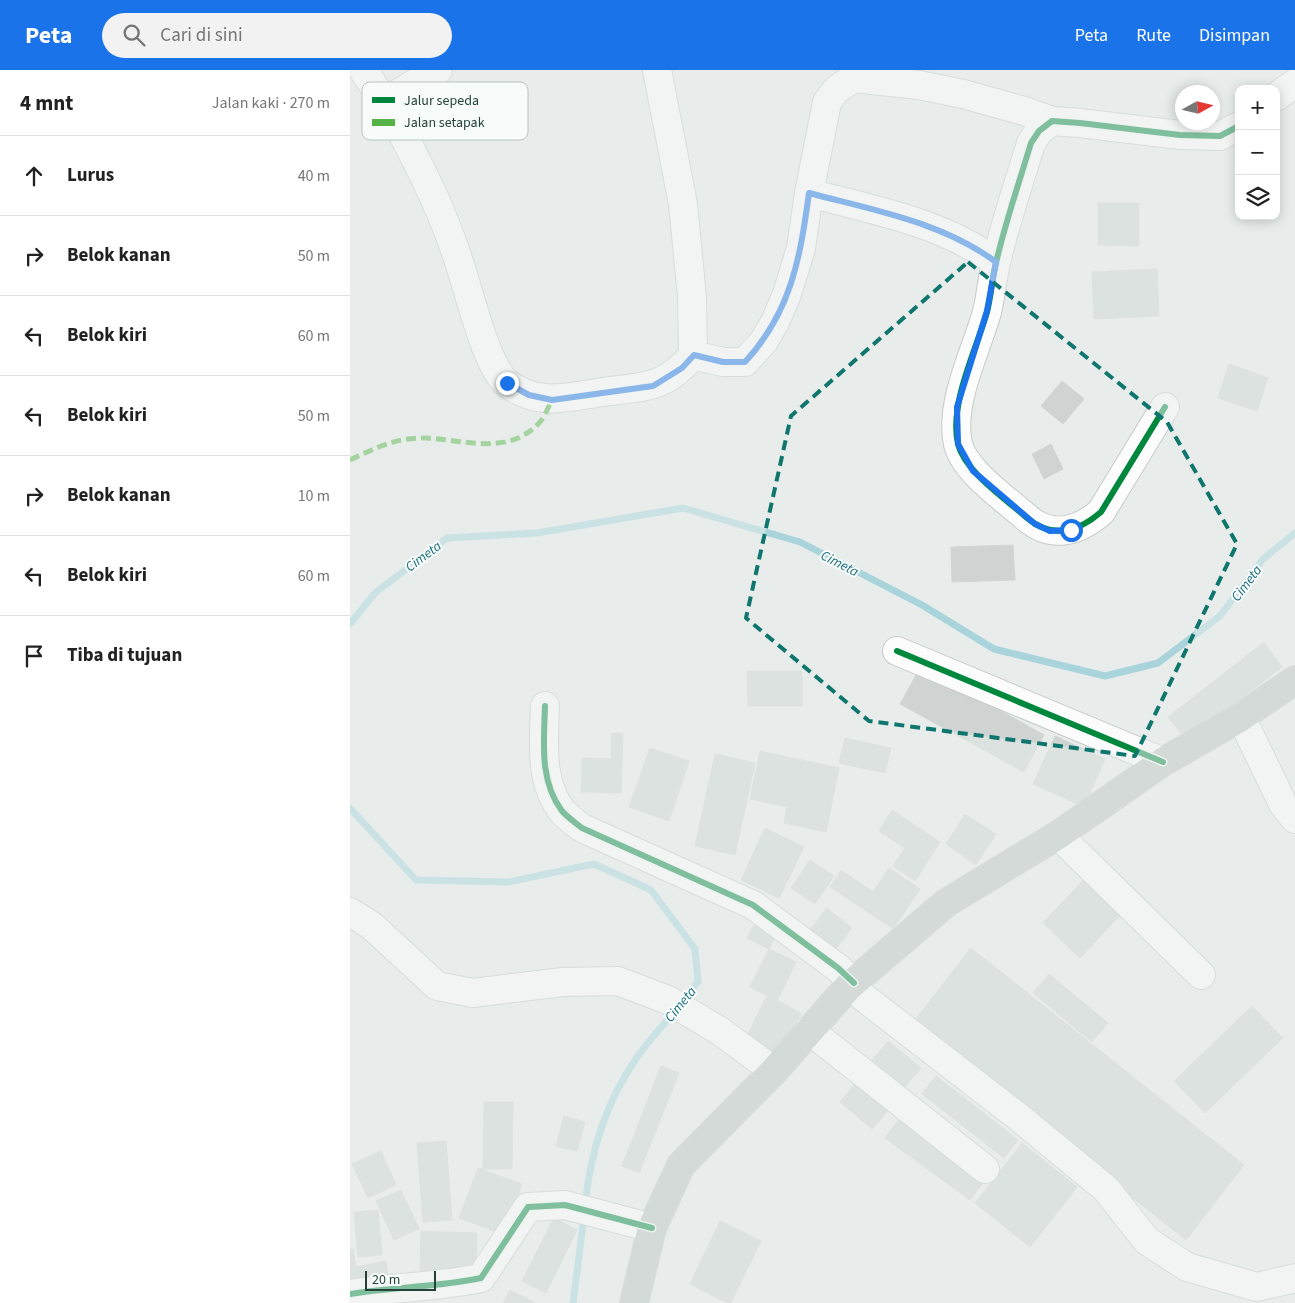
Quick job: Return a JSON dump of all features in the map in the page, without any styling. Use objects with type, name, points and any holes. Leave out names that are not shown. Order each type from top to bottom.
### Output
[{"type":"highway","points":[[634,1303],[652,1228],[667,1191],[681,1165],[774,1070],[852,985],[946,903],[1058,835],[1163,762],[1241,717],[1295,680]]},
{"type":"street","points":[[363,70],[372,82]]},
{"type":"street","points":[[417,82],[438,70]]},
{"type":"street","points":[[405,140],[433,196],[459,261],[487,350],[507,383],[529,395],[552,400],[653,386],[682,368],[694,355],[692,297],[683,204],[656,70]]},
{"type":"street","points":[[694,355],[723,362],[745,362],[764,341],[775,322],[801,248],[809,193],[827,102],[837,89],[854,78],[911,84],[963,94],[1024,110],[1052,122],[1080,123],[1180,135],[1220,136],[1235,128]]},
{"type":"street","points":[[1280,94],[1295,83]]},
{"type":"street","points":[[1052,122],[1039,131],[1031,143],[996,262],[987,311],[957,407],[958,444],[973,471],[1035,524],[1050,531],[1071,530],[1089,522],[1101,512],[1165,406]]},
{"type":"street","points":[[809,193],[913,220],[956,238],[996,262]]},
{"type":"street","points":[[897,651],[1163,762]]},
{"type":"street","points":[[545,706],[544,755],[546,776],[551,794],[563,812],[582,828],[753,905],[838,968],[852,985],[1106,1189],[1148,1241],[1187,1266],[1257,1287],[1295,1278]]},
{"type":"street","points":[[1241,717],[1283,804],[1295,819]]},
{"type":"street","points":[[1058,835],[1200,975]]},
{"type":"street","points":[[350,912],[372,926],[437,986],[473,993],[562,982],[618,981],[668,1000],[720,1031],[774,1070]]},
{"type":"street","points":[[810,1030],[985,1169]]},
{"type":"street","points":[[350,1294],[391,1287],[458,1283],[482,1278],[528,1207],[565,1205],[652,1228]]},
{"type":"highlighted area","points":[[968,262],[1167,422],[1237,544],[1135,756],[869,721],[746,618],[791,416]]},
{"type":"building","points":[[1098,203],[1139,203],[1139,246],[1098,245]]},
{"type":"building","points":[[1157,269],[1159,316],[1094,319],[1092,272]]},
{"type":"building","points":[[1229,364],[1268,378],[1257,411],[1218,398]]},
{"type":"building","points":[[1062,381],[1084,399],[1063,424],[1041,406]]},
{"type":"building","points":[[1051,444],[1063,469],[1044,479],[1032,454]]},
{"type":"building","points":[[1013,545],[1015,580],[952,582],[951,547]]},
{"type":"building","points":[[1264,642],[1282,667],[1187,741],[1168,717]]},
{"type":"building","points":[[921,666],[1044,735],[1024,772],[900,704]]},
{"type":"building","points":[[747,671],[802,671],[802,706],[748,706]]},
{"type":"building","points":[[612,733],[623,733],[621,793],[581,792],[582,758],[611,759]]},
{"type":"building","points":[[1055,736],[1105,759],[1084,807],[1033,784]]},
{"type":"building","points":[[845,738],[891,748],[885,773],[839,763]]},
{"type":"building","points":[[650,748],[689,761],[669,821],[629,807]]},
{"type":"building","points":[[760,751],[839,768],[826,832],[784,823],[787,807],[750,799]]},
{"type":"building","points":[[715,754],[755,763],[735,855],[695,846]]},
{"type":"building","points":[[892,810],[940,842],[915,881],[893,866],[905,848],[879,831]]},
{"type":"building","points":[[965,814],[996,834],[976,865],[946,844]]},
{"type":"building","points":[[765,828],[804,847],[779,898],[741,880]]},
{"type":"building","points":[[810,860],[834,876],[815,904],[791,888]]},
{"type":"building","points":[[889,868],[920,889],[893,929],[830,887],[841,870],[873,892]]},
{"type":"building","points":[[1091,872],[1128,907],[1080,958],[1043,923]]},
{"type":"building","points":[[827,908],[852,928],[831,955],[806,935]]},
{"type":"building","points":[[754,925],[775,936],[769,949],[747,938]]},
{"type":"building","points":[[971,948],[1244,1165],[1186,1240],[912,1024]]},
{"type":"building","points":[[769,949],[796,962],[777,1001],[750,987]]},
{"type":"building","points":[[1049,974],[1108,1023],[1092,1042],[1033,993]]},
{"type":"building","points":[[767,995],[801,1013],[780,1055],[746,1038]]},
{"type":"building","points":[[1252,1006],[1283,1038],[1205,1113],[1174,1081]]},
{"type":"building","points":[[888,1041],[921,1068],[911,1080],[879,1052]]},
{"type":"building","points":[[879,1052],[911,1080],[902,1091],[869,1064]]},
{"type":"building","points":[[661,1066],[679,1073],[639,1173],[622,1166]]},
{"type":"building","points":[[936,1076],[1018,1140],[1004,1158],[922,1094]]},
{"type":"building","points":[[858,1079],[891,1106],[882,1118],[849,1091]]},
{"type":"building","points":[[849,1091],[882,1118],[872,1129],[840,1102]]},
{"type":"building","points":[[484,1102],[513,1102],[512,1169],[483,1169]]},
{"type":"building","points":[[564,1116],[585,1122],[577,1151],[556,1146]]},
{"type":"building","points":[[899,1119],[984,1181],[970,1200],[885,1138]]},
{"type":"building","points":[[446,1141],[452,1220],[423,1222],[417,1143]]},
{"type":"building","points":[[1022,1143],[1077,1187],[1030,1247],[975,1203]]},
{"type":"building","points":[[381,1151],[396,1185],[368,1198],[352,1164]]},
{"type":"building","points":[[478,1168],[522,1184],[505,1235],[459,1218]]},
{"type":"building","points":[[401,1190],[419,1229],[394,1240],[376,1201]]},
{"type":"building","points":[[378,1210],[382,1255],[358,1257],[354,1212]]},
{"type":"building","points":[[554,1218],[577,1230],[546,1293],[522,1281]]},
{"type":"building","points":[[720,1221],[761,1241],[731,1303],[727,1303],[690,1284]]},
{"type":"building","points":[[421,1231],[477,1233],[476,1276],[420,1274]]},
{"type":"building","points":[[353,1249],[356,1267],[386,1261],[389,1280],[350,1287],[350,1250]]},
{"type":"building","points":[[510,1290],[536,1303],[503,1303]]},
{"type":"waterway","name":"Cimeta","points":[[350,624],[375,593],[447,538],[537,533],[683,508],[800,542],[922,605],[994,649],[1105,676],[1158,663],[1220,616],[1263,559],[1295,533]]},
{"type":"waterway","name":"Cimeta","points":[[350,808],[416,880],[508,882],[594,864],[651,890],[695,949],[698,982],[681,1002]]},
{"type":"waterway","name":"Cimeta","points":[[585,1206],[595,1148],[616,1093],[640,1053],[675,1011]]},
{"type":"waterway","name":"Cimeta","points":[[573,1303],[584,1217]]},
{"type":"marked path","points":[[350,460],[377,448],[405,439],[426,438],[486,444],[514,440],[527,433],[539,423],[552,400]]},
{"type":"cycle path","points":[[1165,407],[1101,512],[1083,524],[1065,530],[1055,531],[1046,529],[1036,525],[1027,518],[977,475],[962,454],[958,444],[956,428],[960,394],[987,312],[995,269],[1008,218],[1031,143],[1039,131],[1052,121],[1180,135],[1220,136],[1235,128]]},
{"type":"cycle path","points":[[897,651],[1163,762]]},
{"type":"cycle path","points":[[545,706],[544,760],[546,774],[555,799],[566,815],[582,828],[753,905],[838,968],[854,983]]},
{"type":"cycle path","points":[[350,1294],[481,1278],[528,1207],[565,1205],[652,1228]]},
{"type":"route","points":[[507,383],[529,395],[552,400],[653,386],[682,368],[694,355],[723,362],[745,362],[764,341],[775,322],[787,294],[801,248],[809,193],[913,220],[956,238],[996,262],[987,311],[957,407],[958,444],[973,471],[1035,524],[1050,531],[1071,530]]}]
